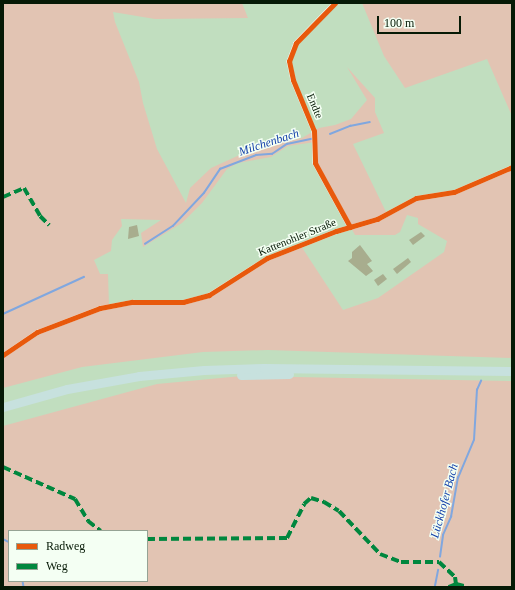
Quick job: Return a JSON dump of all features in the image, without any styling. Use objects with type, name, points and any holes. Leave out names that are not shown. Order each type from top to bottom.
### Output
[{"type":"highway","points":[[3,407],[67,389],[163,373],[264,368],[512,376]]},
{"type":"highway","points":[[3,412],[68,395],[144,380],[204,375],[512,371]]},
{"type":"street","name":"Endte","points":[[335,3],[296,43],[289,61],[293,80],[314,131],[315,163],[350,227]]},
{"type":"street","name":"Kattenohler Straße","points":[[3,356],[37,332],[100,308],[132,302],[182,302],[209,295],[267,258],[350,227],[377,219],[416,198],[454,192],[512,167]]},
{"type":"shaded area","points":[[3,3],[242,3],[248,18],[155,19],[113,12],[115,22],[139,82],[143,103],[157,149],[186,203],[190,188],[211,168],[255,148],[302,138],[319,128],[335,125],[351,119],[367,100],[347,67],[375,98],[375,112],[384,133],[353,144],[387,214],[413,199],[449,193],[512,167],[512,358],[268,350],[203,352],[82,367],[3,388]],"holes":[[[315,142],[317,166],[355,235],[395,235],[400,232],[407,215],[418,218],[418,224],[447,241],[444,252],[378,298],[343,310],[301,246],[255,265],[209,295],[171,303],[109,306],[108,274],[100,274],[94,260],[111,251],[112,240],[122,226],[121,219],[161,220],[141,233],[143,247],[182,223],[202,203],[227,169],[238,163],[271,157],[288,146]]]},
{"type":"shaded area","points":[[362,3],[512,3],[512,116],[487,59],[405,88],[384,56]]},
{"type":"shaded area","points":[[242,376],[512,381],[512,587],[3,587],[3,426],[157,384]]},
{"type":"building","points":[[137,225],[139,236],[128,239],[129,227]]},
{"type":"building","points":[[421,232],[425,236],[413,245],[409,240]]},
{"type":"building","points":[[360,245],[372,261],[367,264],[373,271],[366,276],[348,261],[352,258],[352,252]]},
{"type":"building","points":[[408,258],[411,262],[397,274],[393,269]]},
{"type":"building","points":[[383,274],[387,279],[378,286],[374,280]]},
{"type":"waterway","name":"Milchenbach","points":[[330,134],[350,126],[370,122]]},
{"type":"waterway","name":"Milchenbach","points":[[145,244],[173,226],[204,193],[220,169],[256,155],[272,154],[287,144],[311,139]]},
{"type":"waterway","name":"Milchenbach","points":[[3,314],[84,277]]},
{"type":"waterway","name":"Lückhofer Bach","points":[[440,557],[443,535],[451,517],[458,478],[474,440],[477,390],[481,381]]},
{"type":"waterway","points":[[3,539],[8,542]]},
{"type":"waterway","name":"Lückhofer Bach","points":[[435,586],[438,570]]},
{"type":"waterway","points":[[23,582],[24,587]]},
{"type":"marked path","points":[[3,197],[24,188],[40,216],[49,225]]},
{"type":"marked path","points":[[3,467],[75,499],[88,521],[100,530]]},
{"type":"marked path","points":[[148,539],[287,538],[304,504],[311,498],[324,502],[339,511],[380,554],[401,562],[439,562],[455,577],[456,584],[449,587]]},
{"type":"marked path","points":[[456,584],[468,587]]},
{"type":"cycle path","points":[[335,3],[296,43],[289,61],[293,80],[314,131],[315,163],[350,227]]},
{"type":"cycle path","points":[[3,355],[37,332],[100,308],[132,302],[183,302],[209,295],[267,258],[336,231],[377,219],[416,198],[454,192],[512,167]]}]
